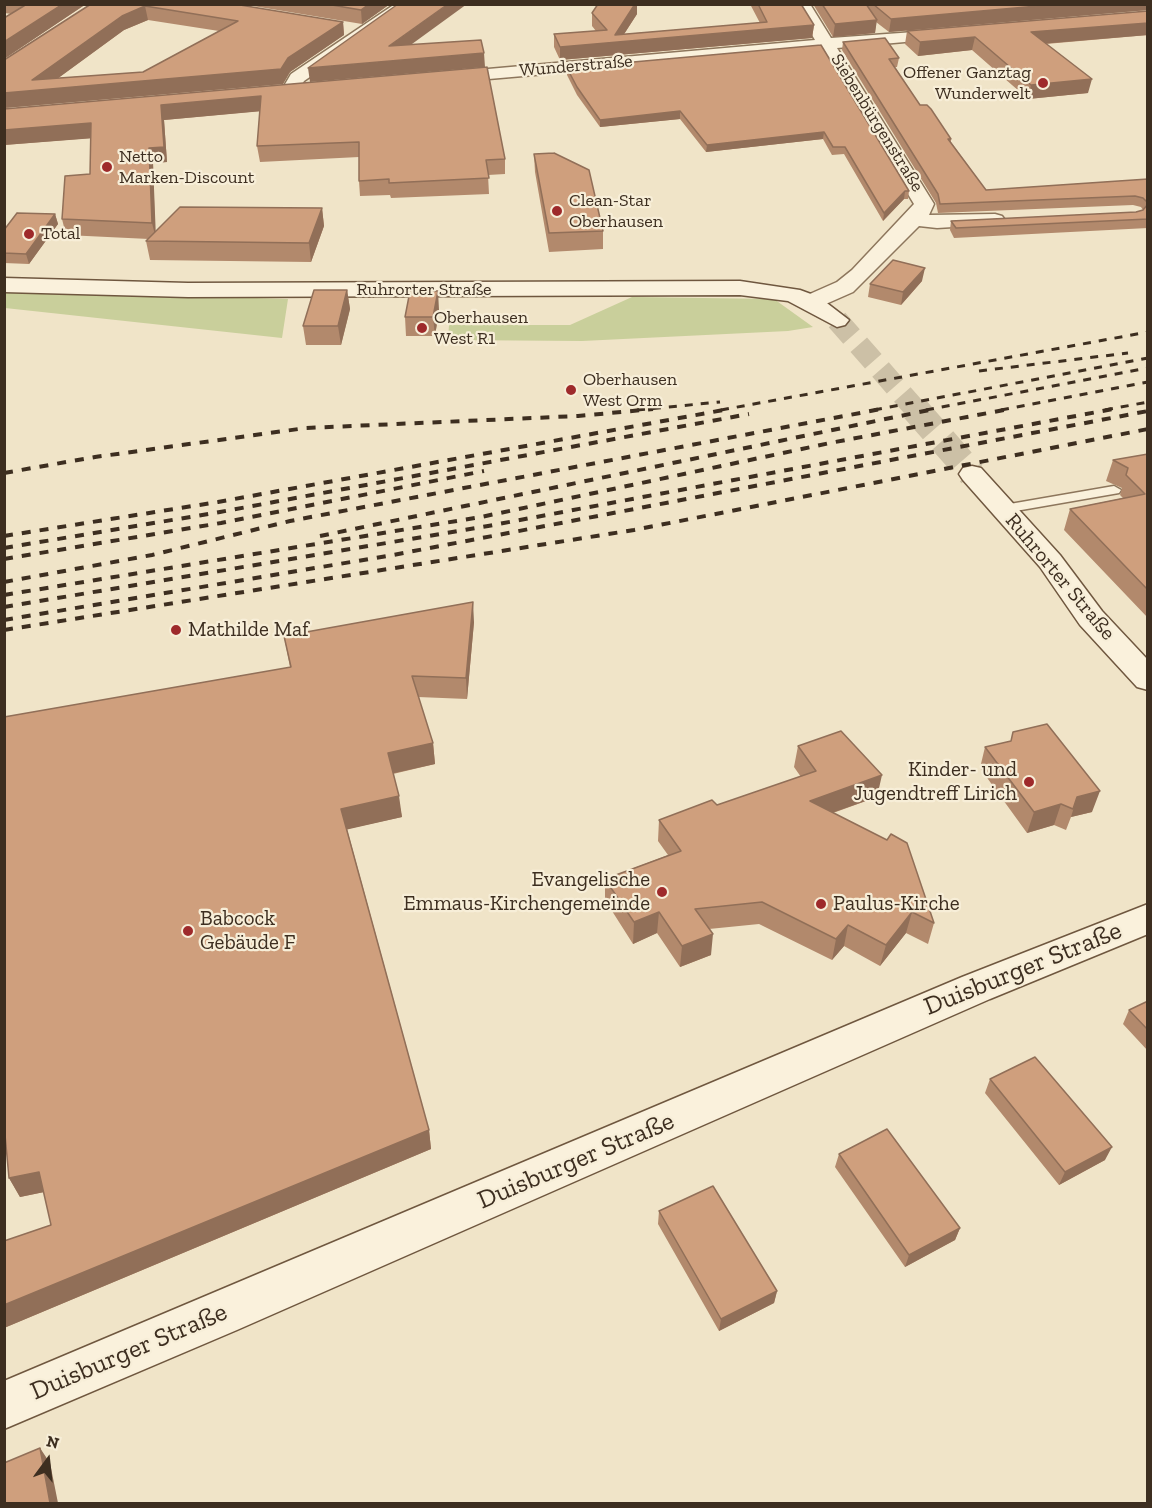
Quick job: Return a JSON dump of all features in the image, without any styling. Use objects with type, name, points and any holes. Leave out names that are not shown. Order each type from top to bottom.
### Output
[{"type":"street","points":[[290,91],[297,78],[408,4]]},
{"type":"street","name":"Siebenbürgenstraße","points":[[802,4],[923,199],[924,209],[845,287],[811,302]]},
{"type":"street","points":[[343,28],[366,32]]},
{"type":"street","name":"Wunderstraße","points":[[427,79],[972,31]]},
{"type":"street","points":[[266,93],[313,89]]},
{"type":"street","points":[[914,219],[937,222],[1017,219]]},
{"type":"street","name":"Ruhrorter Straße","points":[[4,285],[281,290],[717,287],[768,291],[811,302],[837,320]]},
{"type":"street","name":"Ruhrorter Straße","points":[[972,474],[1050,561],[1092,618],[1148,680]]},
{"type":"street","name":"Duisburger Straße","points":[[4,1405],[232,1310],[976,988],[1148,918]]},
{"type":"lane","points":[[1004,509],[1114,490]]},
{"type":"green space","points":[[5,290],[288,299],[282,338],[5,308]]},
{"type":"green space","points":[[632,297],[774,299],[813,327],[788,331],[582,341],[448,340],[449,325],[570,325]]},
{"type":"building","points":[[27,4],[63,4],[4,42],[4,18]]},
{"type":"building","points":[[91,4],[234,4],[343,22],[288,58],[281,69],[4,93],[4,60]],"holes":[[[145,6],[238,21],[143,72],[32,80],[122,16]]]},
{"type":"building","points":[[326,4],[369,4],[361,10]]},
{"type":"building","points":[[398,4],[448,4],[389,46],[481,40],[484,53],[308,68]]},
{"type":"building","points":[[598,4],[635,4],[615,35],[767,22],[758,4],[801,4],[814,25],[560,47],[554,34],[607,30],[592,13]]},
{"type":"building","points":[[822,4],[866,4],[877,20],[835,24]]},
{"type":"building","points":[[873,4],[1060,4],[891,19]]},
{"type":"building","points":[[1148,11],[1148,23],[1031,32],[1092,79],[1031,85],[975,37],[920,42],[907,31]]},
{"type":"building","points":[[885,38],[899,58],[889,59],[920,105],[927,105],[931,109],[951,139],[948,139],[986,190],[1148,179],[1148,203],[1143,198],[1135,196],[940,204],[938,194],[843,42]]},
{"type":"building","points":[[821,45],[909,191],[905,191],[884,213],[845,147],[833,147],[824,132],[707,145],[680,111],[600,120],[567,68]]},
{"type":"building","points":[[487,67],[505,159],[486,160],[489,178],[389,183],[389,179],[359,181],[359,142],[257,146],[261,96],[161,105],[164,147],[149,148],[152,223],[62,219],[65,176],[90,174],[91,123],[4,130],[4,109]]},
{"type":"building","points":[[554,153],[589,170],[603,231],[549,233],[534,154]]},
{"type":"building","points":[[1148,204],[1148,219],[956,228],[951,221],[1136,212],[1143,210]]},
{"type":"building","points":[[180,207],[322,208],[309,243],[146,241]]},
{"type":"building","points":[[17,213],[55,214],[26,254],[4,253],[4,230]]},
{"type":"building","points":[[893,260],[925,268],[903,292],[870,284]]},
{"type":"building","points":[[314,290],[347,290],[338,326],[303,326]]},
{"type":"building","points":[[410,291],[438,291],[433,317],[405,317]]},
{"type":"building","points":[[1148,454],[1148,590],[1070,509],[1145,494],[1126,475],[1128,468],[1113,460]]},
{"type":"building","name":"Babcock Gebäude F","points":[[473,602],[466,678],[412,676],[433,743],[388,753],[399,796],[341,809],[429,1130],[4,1305],[4,1241],[51,1225],[39,1172],[9,1178],[4,1124],[4,717],[291,667],[284,636]]},
{"type":"building","points":[[1047,724],[1100,791],[1077,797],[1073,809],[1061,804],[1034,812],[985,747],[1011,741],[1013,732]]},
{"type":"building","points":[[841,731],[882,775],[810,801],[887,840],[891,834],[907,843],[934,923],[912,912],[886,945],[848,925],[836,939],[762,902],[695,909],[713,934],[682,946],[659,912],[634,922],[605,879],[681,851],[659,820],[712,800],[717,805],[816,771],[798,746]]},
{"type":"building","points":[[1148,1001],[1148,1030],[1129,1010]]},
{"type":"building","points":[[1035,1057],[1112,1147],[1065,1172],[990,1079]]},
{"type":"building","points":[[887,1129],[960,1228],[909,1255],[839,1154]]},
{"type":"building","points":[[713,1186],[777,1291],[721,1319],[659,1211]]},
{"type":"building","points":[[40,1448],[50,1503],[4,1503],[4,1463]]},
{"type":"tunnel","points":[[837,320],[916,410]]},
{"type":"tunnel","points":[[915,409],[972,474]]},
{"type":"railway","points":[[721,410],[1148,332]]},
{"type":"railway","points":[[979,371],[1128,353]]},
{"type":"railway","points":[[874,410],[1148,358]]},
{"type":"railway","points":[[926,410],[1148,368]]},
{"type":"railway","points":[[1001,410],[1148,382]]},
{"type":"railway","points":[[637,410],[720,402]]},
{"type":"railway","points":[[1105,410],[1148,402]]},
{"type":"railway","points":[[4,473],[95,457],[306,428],[578,416],[653,409]]},
{"type":"railway","points":[[4,536],[218,502],[729,409]]},
{"type":"railway","points":[[4,582],[152,555],[290,521],[881,409]]},
{"type":"railway","points":[[320,536],[934,409]]},
{"type":"railway","points":[[4,595],[481,517],[830,443],[1009,409]]},
{"type":"railway","points":[[4,607],[488,526],[1113,409]]},
{"type":"railway","points":[[4,620],[393,555],[1148,411]]},
{"type":"railway","points":[[4,548],[220,512],[749,414]]},
{"type":"railway","points":[[4,630],[634,530],[1148,429]]},
{"type":"railway","points":[[4,559],[221,523],[484,471]]},
{"type":"place","name":"Offener Ganztag Wunderwelt","points":[[1043,83]]},
{"type":"place","name":"Netto Marken-Discount","points":[[107,167]]},
{"type":"place","name":"Clean-Star Oberhausen","points":[[557,211]]},
{"type":"place","name":"Total","points":[[29,234]]},
{"type":"place","name":"Oberhausen West R1","points":[[422,328]]},
{"type":"place","name":"Oberhausen West Orm","points":[[571,390]]},
{"type":"place","name":"Mathilde Maf","points":[[176,630]]},
{"type":"place","name":"Kinder- und Jugendtreff Lirich","points":[[1029,782]]},
{"type":"place","name":"Evangelische Emmaus-Kirchengemeinde","points":[[662,892]]},
{"type":"place","name":"Paulus-Kirche","points":[[821,904]]},
{"type":"place","name":"Babcock Gebäude F","points":[[188,931]]}]
